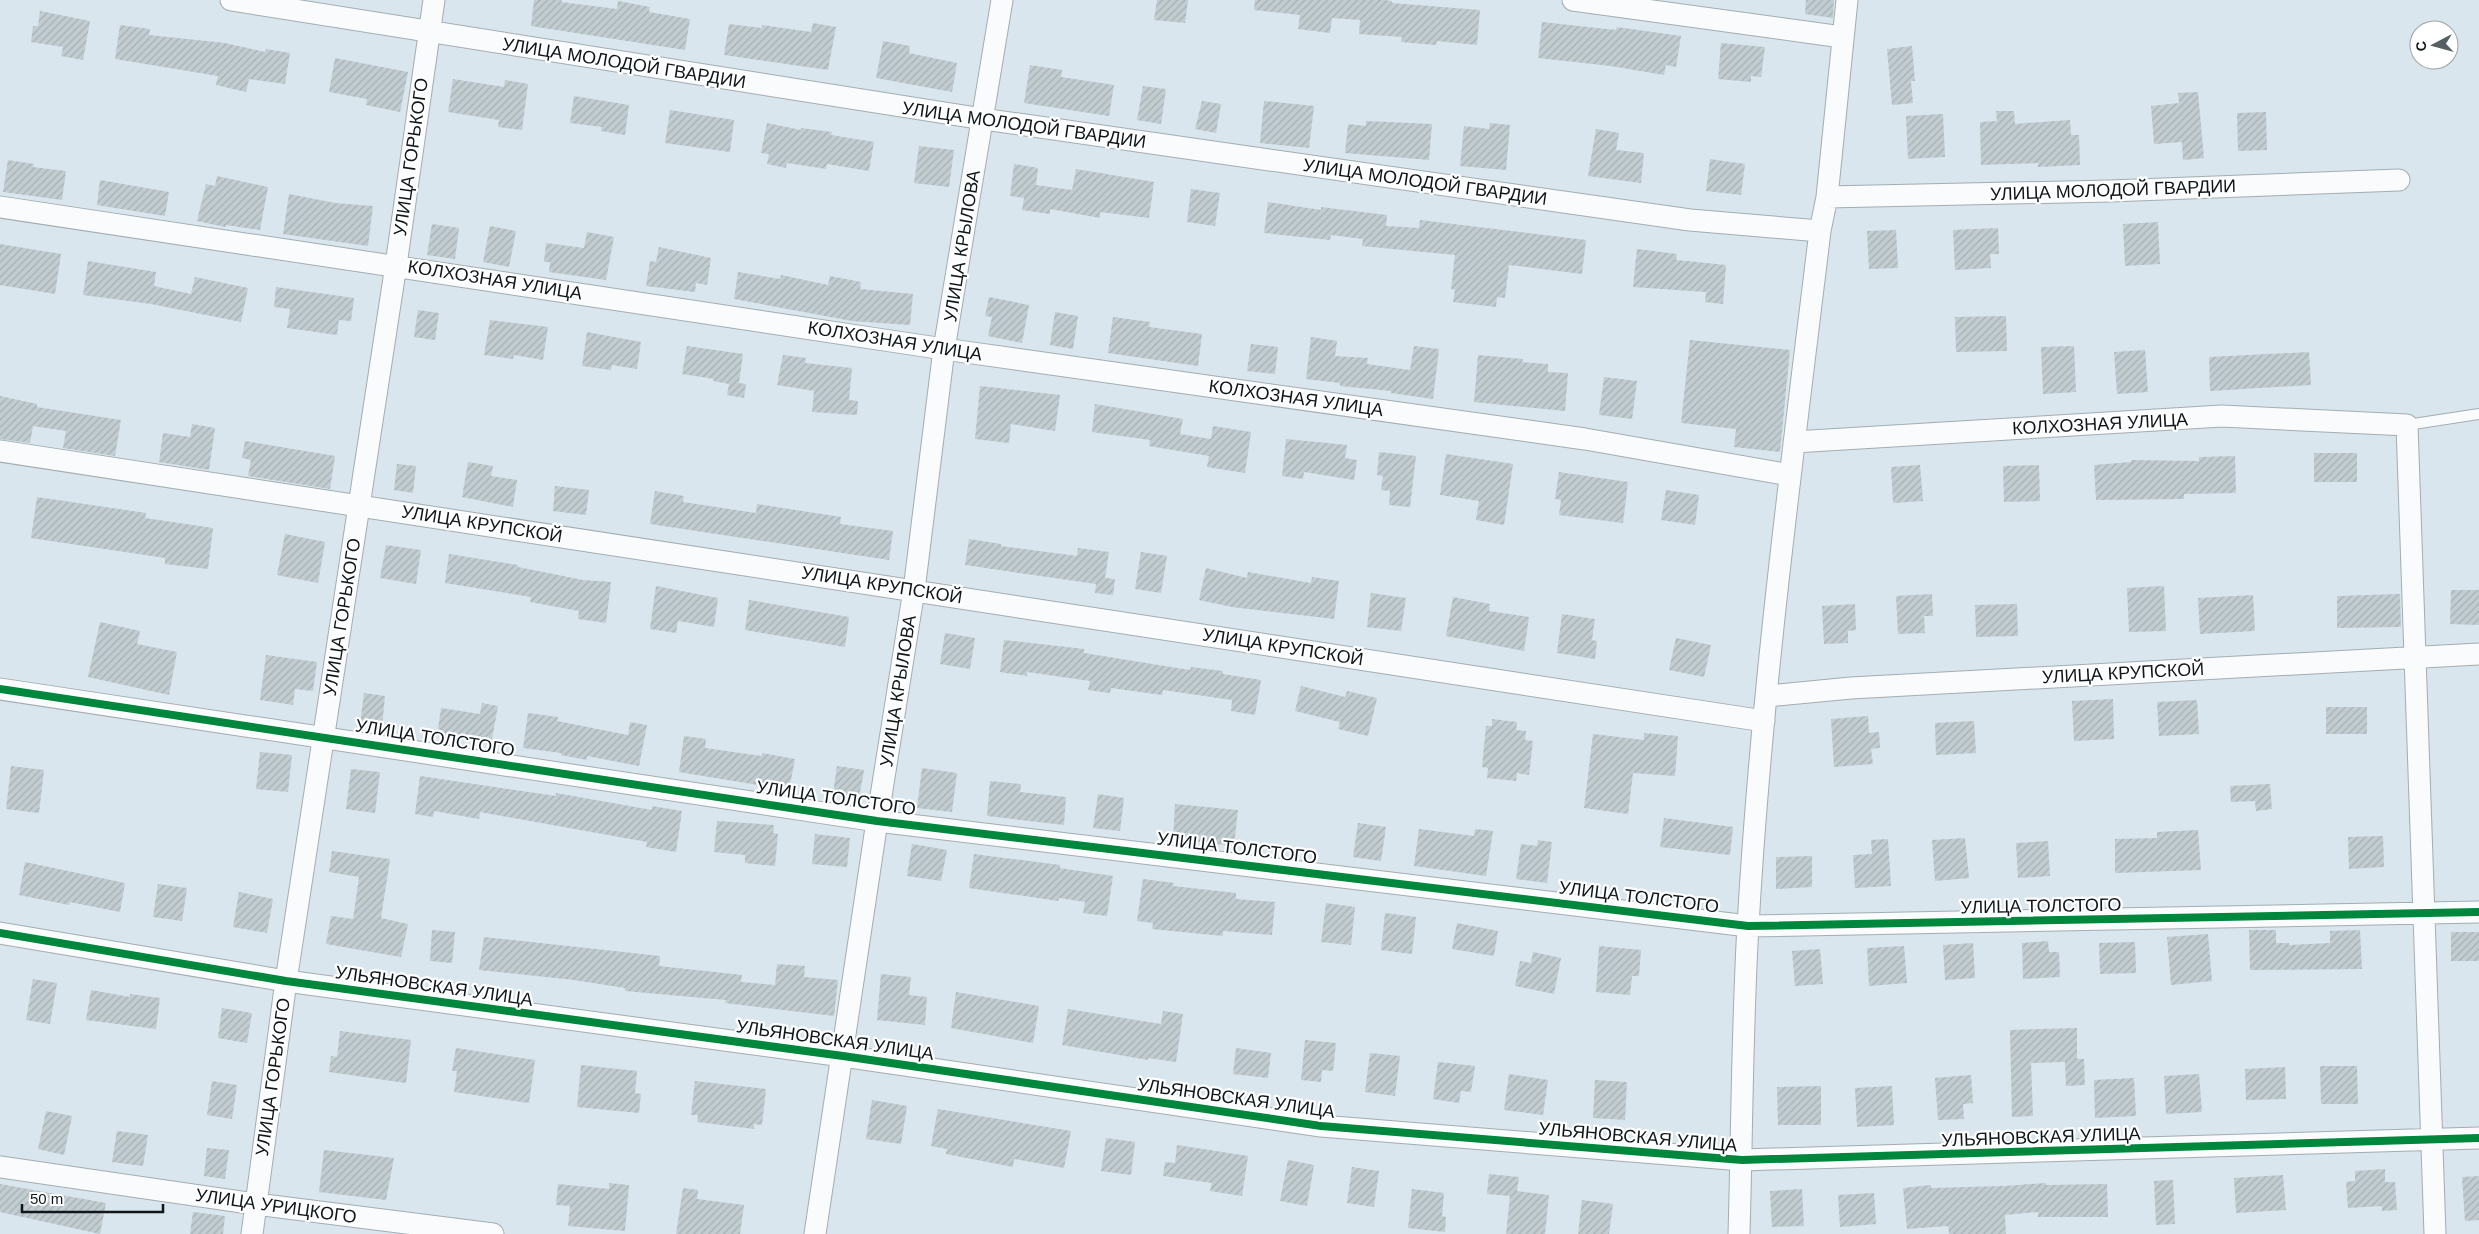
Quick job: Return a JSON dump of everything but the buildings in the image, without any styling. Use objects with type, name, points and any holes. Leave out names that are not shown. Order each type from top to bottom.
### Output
[{"type":"street","name":"УЛИЦА МОЛОДОЙ ГВАРДИИ","points":[[231,0],[429,33],[983,119],[1690,220],[1820,231]]},
{"type":"street","name":"УЛИЦА ГОРЬКОГО","points":[[252,1234],[286,981],[396,265],[434,0]]},
{"type":"street","name":"УЛИЦА КРЫЛОВА","points":[[815,1234],[877,820],[914,590],[944,349],[1002,0]]},
{"type":"street","points":[[1573,0],[1842,37]]},
{"type":"street","points":[[1739,1234],[1748,926],[1764,721],[1790,474],[1820,231],[1827,198],[1847,0]]},
{"type":"street","name":"УЛИЦА МОЛОДОЙ ГВАРДИИ","points":[[1827,198],[2110,191],[2399,180]]},
{"type":"street","name":"КОЛХОЗНАЯ УЛИЦА","points":[[0,207],[396,265],[944,349],[1585,439],[1790,474]]},
{"type":"street","name":"КОЛХОЗНАЯ УЛИЦА","points":[[1794,442],[2222,416],[2407,425]]},
{"type":"street","points":[[2407,425],[2435,1234]]},
{"type":"street","name":"УЛИЦА КРУПСКОЙ","points":[[0,451],[1764,721]]},
{"type":"street","name":"УЛИЦА КРУПСКОЙ","points":[[1767,696],[1851,688],[2479,654]]},
{"type":"street","name":"УЛИЦА ТОЛСТОГО","points":[[0,689],[877,820],[1748,926],[2479,912]]},
{"type":"street","name":"УЛЬЯНОВСКАЯ УЛИЦА","points":[[0,933],[286,981],[843,1056],[1321,1126],[1742,1160],[2433,1141],[2479,1138]]},
{"type":"street","name":"УЛИЦА УРИЦКОГО","points":[[0,1167],[256,1204],[493,1234]]},
{"type":"lane","points":[[2407,425],[2479,414]]},
{"type":"cycle path","points":[[0,689],[877,821],[1748,926],[2479,912]]},
{"type":"cycle path","points":[[0,933],[286,981],[843,1056],[1321,1126],[1742,1160],[2479,1138]]}]
